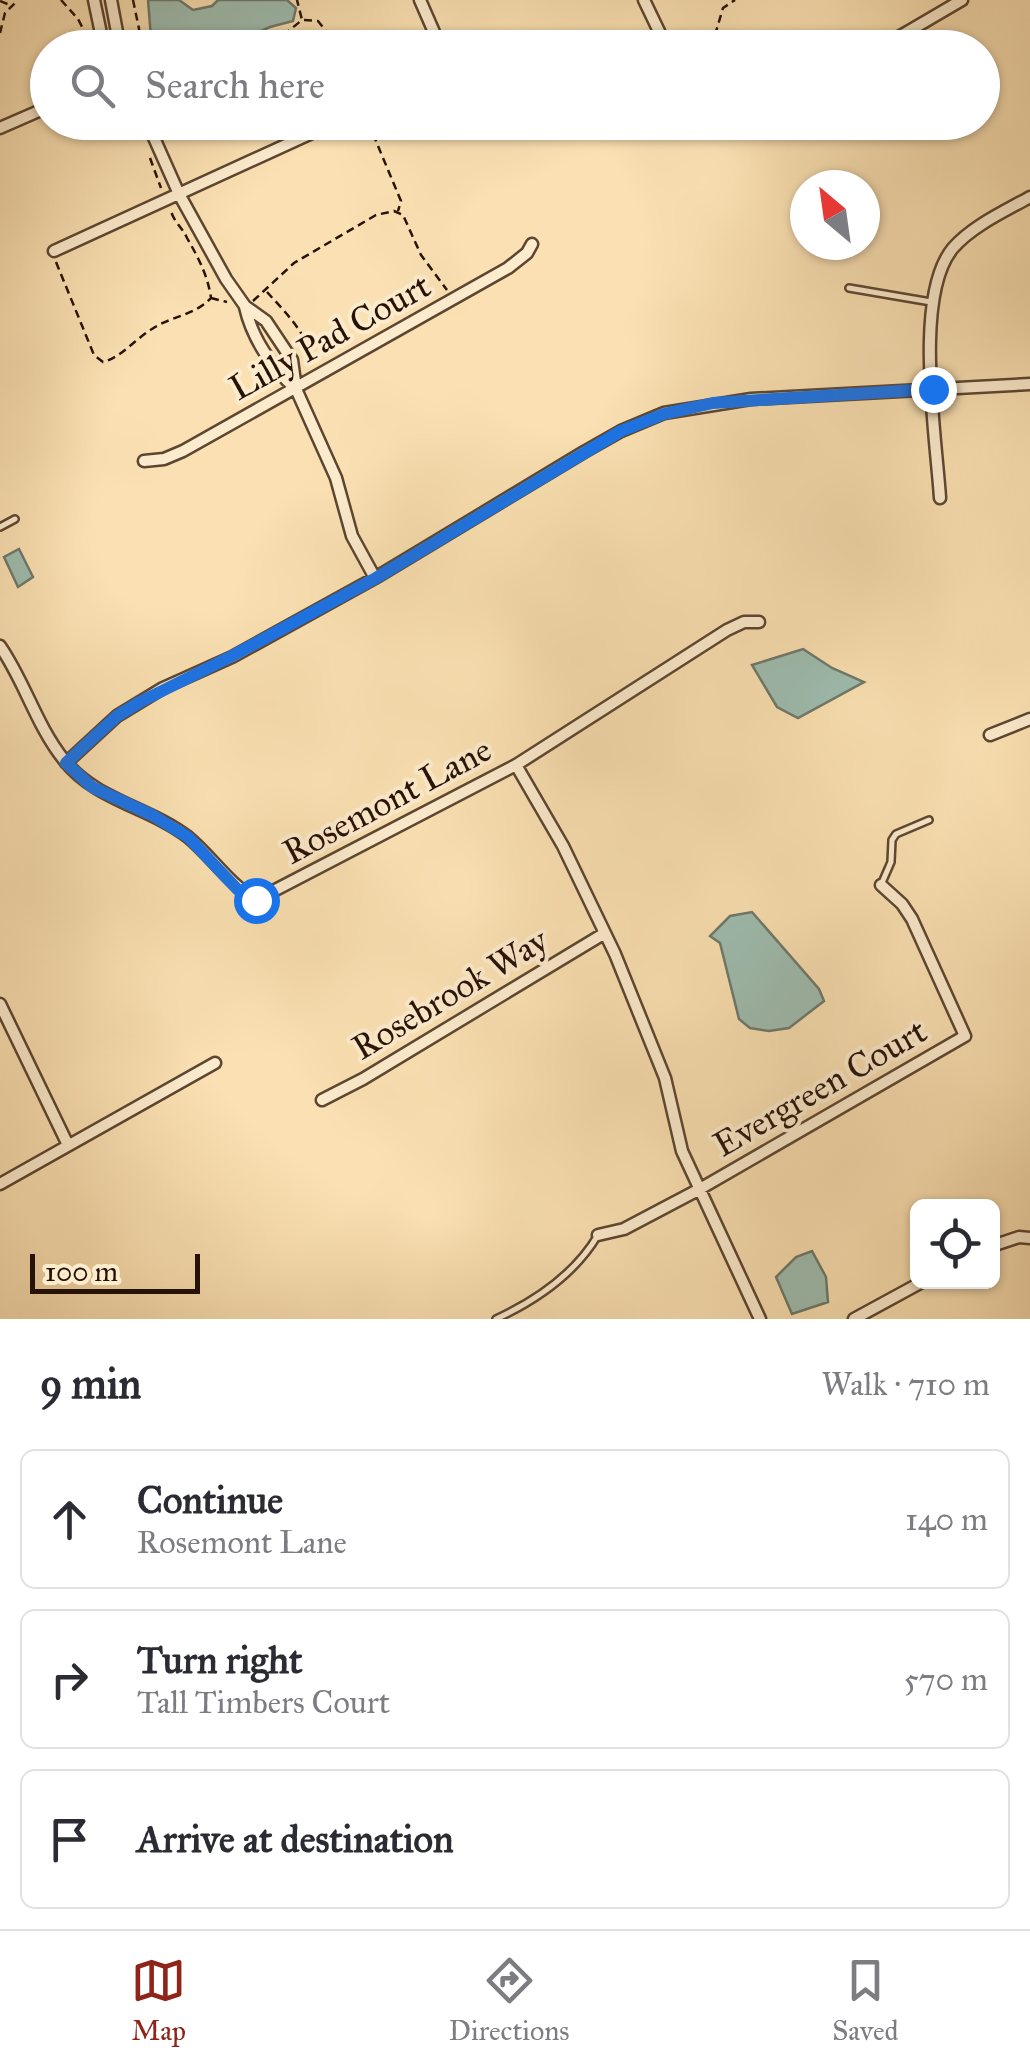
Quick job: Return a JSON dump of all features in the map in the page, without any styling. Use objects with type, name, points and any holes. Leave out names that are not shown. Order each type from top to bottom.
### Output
[{"type":"street","points":[[94,0],[100,30]]},
{"type":"street","points":[[110,0],[116,30]]},
{"type":"street","points":[[420,0],[433,30]]},
{"type":"street","points":[[644,0],[658,30]]},
{"type":"street","points":[[911,30],[962,0]]},
{"type":"street","points":[[0,128],[30,116]]},
{"type":"street","points":[[154,140],[226,279],[245,306],[266,321],[292,360],[296,389],[336,478],[352,536],[376,578]]},
{"type":"street","points":[[54,251],[297,140]]},
{"type":"street","points":[[940,498],[931,302],[938,273],[957,244],[1030,197]]},
{"type":"street","name":"Lilly Pad Court","points":[[144,461],[164,459],[183,451],[296,389],[508,268],[527,254],[532,244]]},
{"type":"street","points":[[245,306],[249,326],[268,358],[278,374],[296,389]]},
{"type":"street","points":[[66,763],[117,716],[148,697],[376,578],[621,431],[664,414],[751,399],[1030,384]]},
{"type":"street","name":"Rosemont Lane","points":[[0,646],[39,725],[66,763],[92,787],[188,837],[238,890],[256,900],[516,764],[727,630],[744,622],[759,622]]},
{"type":"street","points":[[990,735],[1030,720]]},
{"type":"street","points":[[516,764],[604,933],[664,1078],[682,1151],[760,1319]]},
{"type":"street","name":"Evergreen Court","points":[[598,1235],[624,1230],[698,1190],[965,1036],[912,919],[882,886]]},
{"type":"street","name":"Rosebrook Way","points":[[322,1100],[604,933]]},
{"type":"street","points":[[0,1004],[68,1145]]},
{"type":"street","points":[[0,1184],[215,1062]]},
{"type":"street","points":[[1000,1243],[1030,1238]]},
{"type":"street","points":[[854,1319],[910,1289]]},
{"type":"lane","points":[[849,288],[931,302]]},
{"type":"lane","points":[[0,527],[16,520]]},
{"type":"lane","points":[[882,886],[896,834],[929,820]]},
{"type":"lane","points":[[496,1319],[532,1302],[584,1260],[598,1235]]},
{"type":"path","points":[[0,34],[6,13],[18,0]]},
{"type":"path","points":[[61,0],[83,30]]},
{"type":"path","points":[[133,0],[139,30]]},
{"type":"path","points":[[297,0],[302,20]]},
{"type":"path","points":[[717,30],[723,8],[735,0]]},
{"type":"path","points":[[0,1],[11,6]]},
{"type":"path","points":[[290,30],[302,20],[318,21],[325,30]]},
{"type":"path","points":[[376,140],[401,201],[398,213]]},
{"type":"path","points":[[54,251],[90,349],[103,362],[113,359],[155,326],[192,313],[211,298],[204,271],[170,212],[179,194],[160,188],[150,156]]},
{"type":"path","points":[[245,306],[311,252],[376,215],[398,213],[404,216],[421,254],[454,299]]},
{"type":"path","points":[[266,291],[305,340],[312,368]]},
{"type":"shaded area","points":[[148,0],[179,0],[193,10],[212,6],[218,0],[287,0],[296,8],[293,21],[263,30],[150,30]]},
{"type":"shaded area","points":[[19,549],[33,577],[18,587],[4,557]]},
{"type":"shaded area","points":[[803,649],[864,682],[798,718],[777,707],[752,665]]},
{"type":"shaded area","points":[[752,912],[819,989],[824,1001],[789,1028],[750,1028],[739,1019],[720,943],[710,936],[730,916]]},
{"type":"shaded area","points":[[812,1251],[826,1277],[828,1302],[792,1314],[776,1277],[796,1257]]},
{"type":"route","points":[[256,900],[238,890],[188,837],[92,787],[66,763],[117,716],[140,702],[376,578],[621,431],[664,414],[713,403],[933,389]]}]
